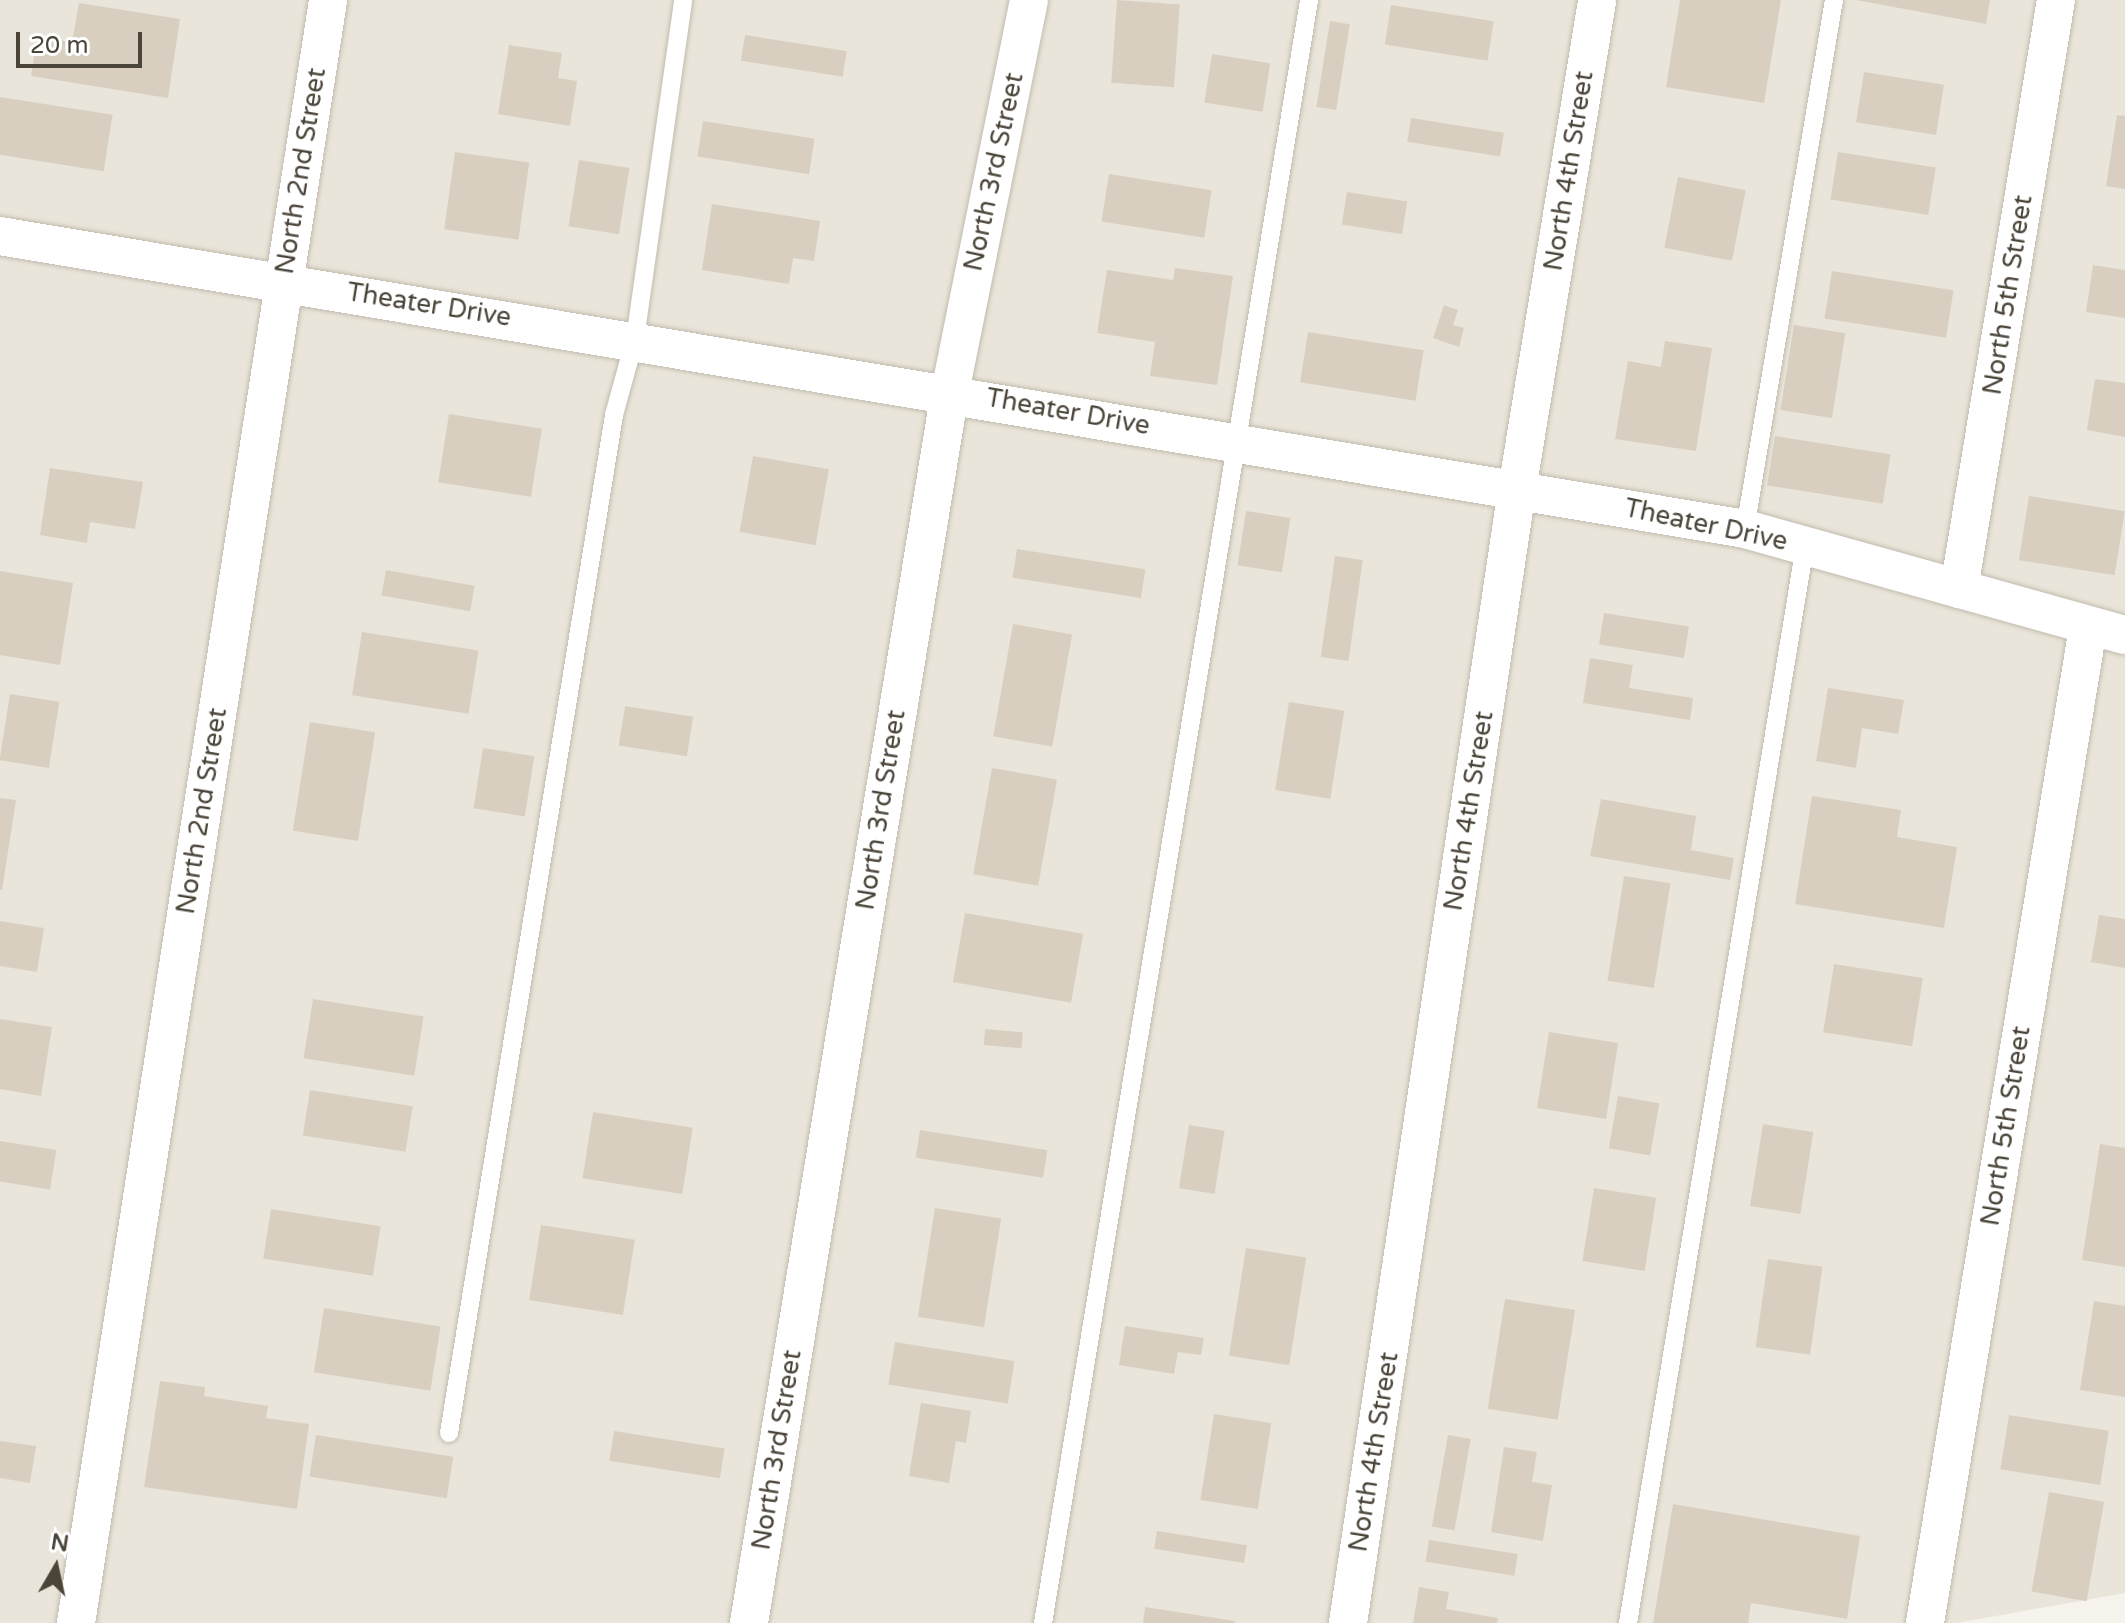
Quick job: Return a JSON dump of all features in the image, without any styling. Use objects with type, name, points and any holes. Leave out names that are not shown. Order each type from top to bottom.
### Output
[{"type":"street","name":"North 2nd Street","points":[[76,1623],[328,0]]},
{"type":"street","name":"North 3rd Street","points":[[749,1623],[950,392],[1029,0]]},
{"type":"street","name":"North 4th Street","points":[[1348,1623],[1517,490],[1597,0]]},
{"type":"street","name":"North 5th Street","points":[[1959,589],[2056,0]]},
{"type":"street","name":"Theater Drive","points":[[0,236],[635,339],[1745,529],[2088,628],[2125,635]]},
{"type":"street","name":"North 5th Street","points":[[1925,1623],[2088,628]]},
{"type":"lane","points":[[449,1433],[614,415],[635,339],[683,0]]},
{"type":"lane","points":[[1043,1623],[1239,442],[1309,0]]},
{"type":"lane","points":[[1745,529],[1834,0]]},
{"type":"lane","points":[[1628,1623],[1805,546]]},
{"type":"shaded area","points":[[0,0],[2125,0],[2125,1593],[1956,1623],[0,1623]]},
{"type":"building","points":[[1117,0],[1180,4],[1174,87],[1111,83]]},
{"type":"building","points":[[1680,0],[1781,0],[1764,103],[1666,87]]},
{"type":"building","points":[[1856,0],[1990,0],[1986,24]]},
{"type":"building","points":[[79,3],[180,19],[168,98],[31,76],[37,37],[72,42]]},
{"type":"building","points":[[1391,5],[1494,21],[1487,61],[1385,45]]},
{"type":"building","points":[[1330,21],[1350,24],[1336,110],[1316,107]]},
{"type":"building","points":[[745,35],[847,51],[843,77],[741,61]]},
{"type":"building","points":[[509,45],[562,53],[558,78],[577,81],[570,126],[498,114]]},
{"type":"building","points":[[1212,54],[1270,63],[1263,112],[1204,102]]},
{"type":"building","points":[[1864,72],[1944,85],[1936,135],[1856,122]]},
{"type":"building","points":[[0,97],[113,115],[104,171],[0,155]]},
{"type":"building","points":[[2117,115],[2125,116],[2125,189],[2106,186]]},
{"type":"building","points":[[1411,118],[1504,133],[1500,156],[1407,142]]},
{"type":"building","points":[[703,121],[815,139],[809,174],[697,157]]},
{"type":"building","points":[[455,152],[529,162],[518,240],[444,229]]},
{"type":"building","points":[[1838,152],[1936,167],[1928,215],[1830,199]]},
{"type":"building","points":[[579,160],[629,168],[619,234],[569,226]]},
{"type":"building","points":[[1109,174],[1212,190],[1204,238],[1101,221]]},
{"type":"building","points":[[1678,177],[1746,190],[1732,261],[1664,248]]},
{"type":"building","points":[[1347,192],[1407,202],[1402,234],[1342,225]]},
{"type":"building","points":[[712,204],[820,221],[814,261],[793,258],[789,284],[702,270]]},
{"type":"building","points":[[2093,265],[2125,270],[2125,318],[2086,312]]},
{"type":"building","points":[[1175,268],[1233,276],[1217,385],[1150,376],[1155,342],[1097,333],[1107,270],[1173,280]]},
{"type":"building","points":[[1832,271],[1953,290],[1946,338],[1824,318]]},
{"type":"building","points":[[1444,305],[1458,310],[1453,325],[1464,328],[1459,347],[1433,338]]},
{"type":"building","points":[[1794,325],[1845,333],[1832,418],[1781,410]]},
{"type":"building","points":[[1308,332],[1424,350],[1416,401],[1300,382]]},
{"type":"building","points":[[1665,341],[1712,348],[1696,451],[1615,439],[1628,361],[1661,367]]},
{"type":"building","points":[[2095,379],[2125,383],[2125,437],[2087,430]]},
{"type":"building","points":[[449,414],[542,429],[531,497],[438,482]]},
{"type":"building","points":[[1775,436],[1891,454],[1883,504],[1767,485]]},
{"type":"building","points":[[753,456],[829,469],[815,545],[740,532]]},
{"type":"building","points":[[50,468],[143,482],[135,529],[90,522],[87,543],[40,535]]},
{"type":"building","points":[[2029,496],[2125,511],[2115,575],[2019,560]]},
{"type":"building","points":[[1246,511],[1290,518],[1282,572],[1237,565]]},
{"type":"building","points":[[1017,549],[1145,569],[1141,598],[1012,578]]},
{"type":"building","points":[[1335,556],[1363,560],[1349,661],[1321,657]]},
{"type":"building","points":[[386,570],[475,586],[470,611],[381,596]]},
{"type":"building","points":[[0,571],[73,583],[60,665],[0,655]]},
{"type":"building","points":[[1604,613],[1689,626],[1684,658],[1599,645]]},
{"type":"building","points":[[1013,624],[1072,634],[1052,747],[993,736]]},
{"type":"building","points":[[362,632],[479,650],[469,714],[352,695]]},
{"type":"building","points":[[1590,658],[1633,665],[1629,688],[1693,698],[1690,720],[1583,703]]},
{"type":"building","points":[[1828,688],[1904,700],[1898,734],[1862,728],[1856,768],[1816,761]]},
{"type":"building","points":[[10,694],[59,702],[49,768],[0,760]]},
{"type":"building","points":[[1289,702],[1344,711],[1330,799],[1275,790]]},
{"type":"building","points":[[625,706],[693,717],[687,756],[619,746]]},
{"type":"building","points":[[310,722],[375,732],[358,841],[293,831]]},
{"type":"building","points":[[483,748],[534,756],[525,816],[473,808]]},
{"type":"building","points":[[992,768],[1057,779],[1038,886],[973,874]]},
{"type":"building","points":[[1812,796],[1901,810],[1897,837],[1957,847],[1944,928],[1795,904]]},
{"type":"building","points":[[0,798],[16,800],[2,890],[0,890]]},
{"type":"building","points":[[1601,799],[1696,816],[1691,850],[1734,858],[1730,880],[1590,856]]},
{"type":"building","points":[[1624,876],[1670,883],[1654,988],[1607,981]]},
{"type":"building","points":[[965,913],[1083,934],[1071,1003],[953,982]]},
{"type":"building","points":[[2099,915],[2125,919],[2125,968],[2091,962]]},
{"type":"building","points":[[0,921],[44,928],[37,972],[0,966]]},
{"type":"building","points":[[1834,964],[1923,978],[1912,1046],[1823,1032]]},
{"type":"building","points":[[313,999],[424,1017],[414,1076],[304,1058]]},
{"type":"building","points":[[0,1019],[52,1027],[41,1096],[0,1089]]},
{"type":"building","points":[[985,1029],[1023,1032],[1021,1048],[984,1045]]},
{"type":"building","points":[[1549,1032],[1618,1043],[1606,1119],[1537,1108]]},
{"type":"building","points":[[310,1090],[413,1106],[406,1152],[303,1135]]},
{"type":"building","points":[[1618,1096],[1659,1103],[1650,1155],[1609,1148]]},
{"type":"building","points":[[593,1112],[693,1128],[682,1194],[583,1178]]},
{"type":"building","points":[[1763,1124],[1813,1132],[1800,1214],[1750,1206]]},
{"type":"building","points":[[1189,1125],[1225,1131],[1215,1194],[1179,1188]]},
{"type":"building","points":[[920,1130],[1047,1150],[1043,1178],[916,1158]]},
{"type":"building","points":[[0,1141],[56,1150],[50,1189],[0,1181]]},
{"type":"building","points":[[2100,1144],[2125,1148],[2125,1267],[2082,1260]]},
{"type":"building","points":[[1594,1188],[1656,1198],[1645,1271],[1582,1261]]},
{"type":"building","points":[[935,1208],[1001,1218],[984,1327],[918,1317]]},
{"type":"building","points":[[271,1209],[381,1226],[373,1276],[263,1258]]},
{"type":"building","points":[[541,1225],[635,1240],[623,1315],[529,1300]]},
{"type":"building","points":[[1246,1248],[1306,1258],[1289,1365],[1229,1356]]},
{"type":"building","points":[[1768,1259],[1822,1267],[1810,1355],[1756,1347]]},
{"type":"building","points":[[1505,1299],[1575,1310],[1558,1420],[1488,1409]]},
{"type":"building","points":[[2094,1301],[2125,1306],[2125,1397],[2080,1390]]},
{"type":"building","points":[[324,1308],[441,1326],[430,1391],[314,1372]]},
{"type":"building","points":[[1125,1326],[1204,1338],[1201,1355],[1178,1352],[1174,1374],[1119,1365]]},
{"type":"building","points":[[895,1342],[1015,1361],[1008,1403],[888,1384]]},
{"type":"building","points":[[160,1381],[205,1387],[204,1396],[268,1406],[266,1418],[309,1424],[297,1509],[144,1487]]},
{"type":"building","points":[[921,1403],[971,1411],[966,1443],[956,1441],[949,1483],[909,1476]]},
{"type":"building","points":[[1214,1414],[1271,1423],[1258,1509],[1200,1500]]},
{"type":"building","points":[[2009,1415],[2109,1431],[2100,1485],[2000,1469]]},
{"type":"building","points":[[614,1431],[725,1449],[720,1478],[609,1461]]},
{"type":"building","points":[[316,1435],[453,1457],[447,1498],[309,1476]]},
{"type":"building","points":[[1448,1435],[1471,1439],[1455,1531],[1432,1527]]},
{"type":"building","points":[[0,1441],[36,1446],[30,1483],[0,1478]]},
{"type":"building","points":[[1504,1447],[1537,1452],[1532,1482],[1552,1485],[1543,1541],[1491,1532]]},
{"type":"building","points":[[2049,1492],[2104,1502],[2087,1601],[2031,1591]]},
{"type":"building","points":[[1673,1504],[1860,1536],[1847,1619],[1751,1603],[1748,1623],[1653,1623]]},
{"type":"building","points":[[1157,1531],[1247,1545],[1244,1563],[1154,1549]]},
{"type":"building","points":[[1429,1540],[1518,1554],[1514,1576],[1426,1562]]},
{"type":"building","points":[[1419,1587],[1449,1592],[1446,1609],[1498,1618],[1497,1623],[1413,1623]]},
{"type":"building","points":[[1145,1607],[1235,1621],[1235,1623],[1143,1623]]}]
